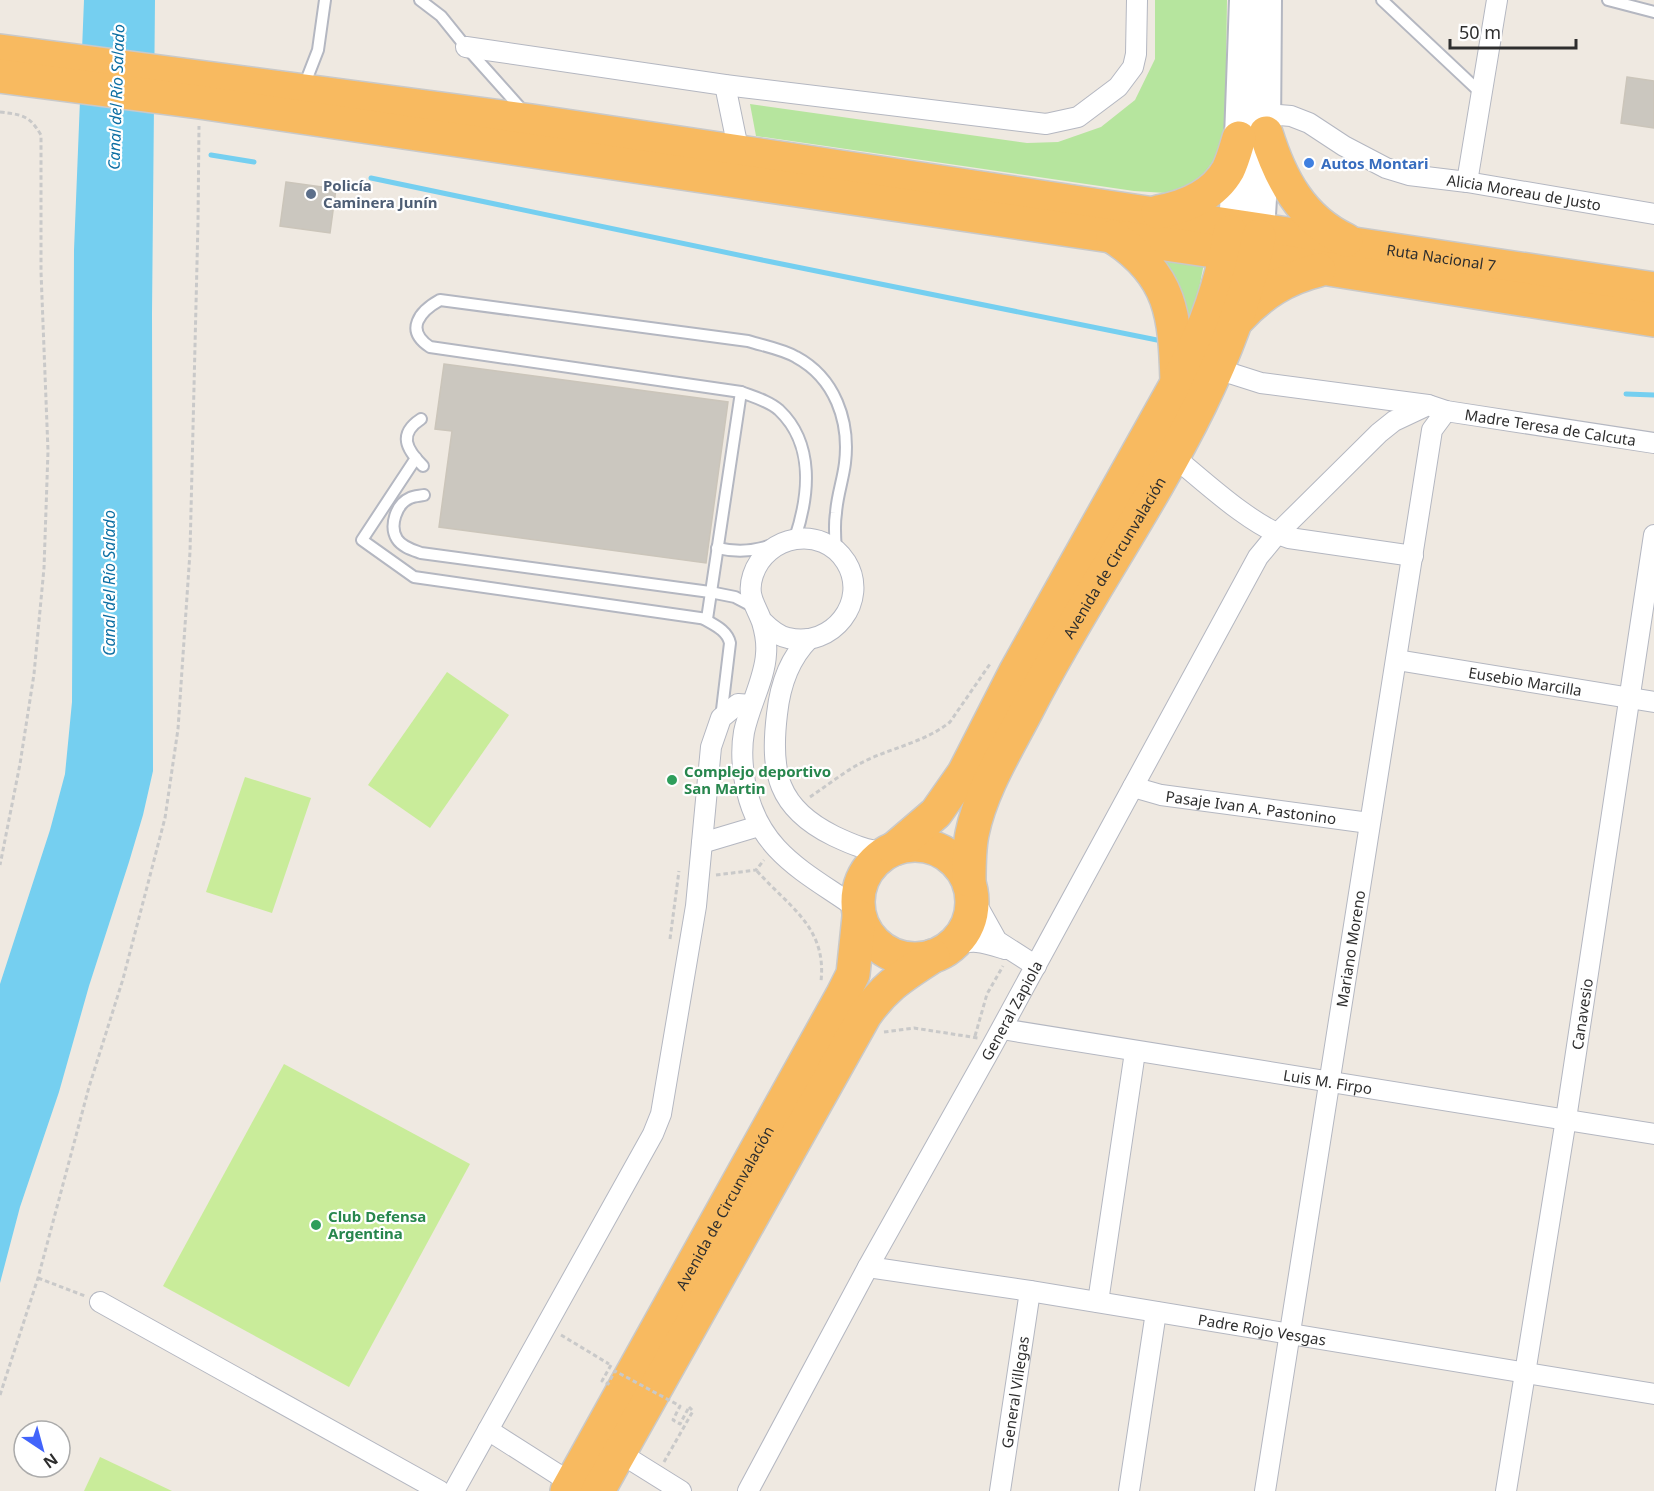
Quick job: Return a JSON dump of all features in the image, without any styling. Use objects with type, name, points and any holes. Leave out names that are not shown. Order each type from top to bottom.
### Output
[{"type":"highway","points":[[7,65],[202,90],[1112,236],[1243,242]]},
{"type":"highway","points":[[202,90],[302,91],[532,121],[1155,213],[1323,269],[1654,320]]},
{"type":"highway","points":[[1155,213],[1190,204],[1221,180],[1257,128],[1281,175],[1302,207],[1322,228],[1355,245]]},
{"type":"highway","points":[[1112,236],[1134,250],[1150,267],[1164,291],[1174,324],[1178,383]]},
{"type":"highway","name":"Ruta Nacional 7","points":[[1243,242],[1355,245],[1654,290]]},
{"type":"highway","name":"Avenida de Circunvalación","points":[[580,1489],[609,1446],[878,996],[963,934],[970,916],[972,834],[978,810],[1067,634],[1173,456],[1217,369],[1240,313],[1243,242]]},
{"type":"highway","name":"Avenida de Circunvalación","points":[[609,1446],[853,974],[859,913],[857,896],[862,877],[873,862],[936,813],[964,774],[1016,671],[1178,383],[1243,242]]},
{"type":"highway","points":[[1236,321],[1252,304],[1288,279],[1323,269]]},
{"type":"highway","points":[[890,850],[907,844],[926,845],[944,851],[959,864],[971,889]]},
{"type":"highway","points":[[859,913],[866,932],[879,947],[895,956],[914,959],[941,952]]},
{"type":"main road","points":[[1245,0],[1257,128]]},
{"type":"main road","points":[[1243,242],[1234,209],[1257,128],[1267,0]]},
{"type":"street","points":[[466,47],[725,85],[1046,124],[1078,117],[1118,87],[1133,66],[1136,54],[1137,0]]},
{"type":"street","points":[[1467,182],[1497,0]]},
{"type":"street","points":[[725,85],[739,153]]},
{"type":"street","name":"Alicia Moreau de Justo","points":[[1257,128],[1291,116],[1309,123],[1344,146],[1386,168],[1408,175],[1467,182],[1654,214]]},
{"type":"street","name":"Madre Teresa de Calcuta","points":[[1217,369],[1261,383],[1437,408],[1654,444]]},
{"type":"street","name":"General Zapiola","points":[[748,1491],[868,1267],[1002,1029],[1258,557],[1277,534],[1379,433],[1395,421],[1437,408]]},
{"type":"street","name":"Mariano Moreno","points":[[1265,1491],[1369,823],[1437,408]]},
{"type":"street","points":[[1173,456],[1259,525],[1277,534],[1288,538],[1413,556]]},
{"type":"street","name":"Canavesio","points":[[1506,1491],[1566,1119],[1654,535]]},
{"type":"street","points":[[758,615],[773,632],[787,638],[818,638],[832,631],[843,620],[850,607],[853,591],[852,576],[846,562],[836,550],[824,542],[810,538],[788,540],[768,551],[758,563],[751,585],[751,593],[767,653],[744,735],[742,763],[751,809],[759,826],[774,846],[818,884],[859,913]]},
{"type":"street","points":[[809,639],[799,650],[784,680],[778,702],[774,737],[777,777],[797,811],[807,820],[849,843],[872,851],[890,850]]},
{"type":"street","name":"Eusebio Marcilla","points":[[1396,660],[1654,702]]},
{"type":"street","points":[[454,1491],[661,1114],[696,906],[711,747],[721,718],[738,704],[751,705]]},
{"type":"street","name":"Pasaje Ivan A. Pastonino","points":[[1133,787],[1161,795],[1369,823]]},
{"type":"street","points":[[702,843],[759,826]]},
{"type":"street","points":[[971,889],[997,941],[1036,966]]},
{"type":"street","points":[[941,952],[964,942],[979,941],[1008,950]]},
{"type":"street","name":"Luis M. Firpo","points":[[1002,1029],[1654,1134]]},
{"type":"street","points":[[1098,1302],[1135,1052]]},
{"type":"street","name":"Padre Rojo Vesgas","points":[[868,1267],[1030,1291],[1654,1394]]},
{"type":"street","name":"General Villegas","points":[[1000,1491],[1030,1291]]},
{"type":"street","points":[[100,1302],[440,1491]]},
{"type":"street","points":[[1129,1491],[1156,1312]]},
{"type":"street","points":[[488,1430],[580,1489]]},
{"type":"street","points":[[609,1446],[681,1491]]},
{"type":"lane","points":[[302,91],[318,50],[325,0]]},
{"type":"lane","points":[[420,0],[441,16],[532,121]]},
{"type":"lane","points":[[1382,0],[1482,94]]},
{"type":"lane","points":[[1608,0],[1654,12]]},
{"type":"lane","points":[[717,548],[732,551],[757,550],[788,540],[803,514],[806,489],[802,446],[791,425],[779,410],[764,400],[741,392],[430,347],[422,342],[417,333],[418,318],[426,308],[440,300],[748,342],[796,357],[820,374],[835,395],[843,417],[847,440],[836,512],[836,550]]},
{"type":"lane","points":[[704,619],[707,619],[741,392]]},
{"type":"lane","points":[[421,419],[410,428],[406,435],[407,445],[419,462],[362,540],[414,577],[704,619],[729,636],[721,718]]},
{"type":"lane","points":[[424,495],[408,498],[399,507],[394,518],[397,539],[409,549],[421,553],[710,592],[745,601],[758,615]]},
{"type":"path","points":[[0,1395],[38,1278],[89,1087],[123,979],[162,829],[178,729],[190,552],[202,90]]},
{"type":"path","points":[[0,112],[24,115],[33,122],[41,135],[41,272],[48,451],[44,568],[34,674],[20,764],[0,865]]},
{"type":"path","points":[[797,811],[808,798],[857,765],[923,740],[942,729],[950,722],[990,664]]},
{"type":"path","points":[[700,876],[756,870],[774,846]]},
{"type":"path","points":[[669,947],[680,867]]},
{"type":"path","points":[[38,1278],[100,1302]]},
{"type":"path","points":[[546,1326],[611,1365],[602,1381],[608,1384],[615,1371],[680,1406],[673,1420],[680,1424],[689,1407],[693,1410],[656,1476]]},
{"type":"green space","points":[[1155,0],[1227,0],[1225,132],[1220,152],[1202,176],[1184,189],[1166,193],[1134,191],[756,136],[750,104],[1027,143],[1058,142],[1101,127],[1135,100],[1155,59]]},
{"type":"green space","points":[[1153,251],[1205,258],[1199,289],[1184,336]]},
{"type":"green space","points":[[447,672],[509,715],[430,828],[368,785]]},
{"type":"green space","points":[[245,777],[311,798],[272,913],[206,892]]},
{"type":"green space","name":"Club Defensa Argentina","points":[[284,1064],[470,1164],[349,1387],[163,1286]]},
{"type":"green space","points":[[100,1457],[172,1491],[84,1491]]},
{"type":"water","name":"Canal del Río Salado","points":[[84,0],[155,0],[152,314],[153,771],[129,862],[89,986],[59,1092],[20,1207],[0,1283],[0,984],[50,830],[65,774],[72,702],[74,250]]},
{"type":"building","points":[[1627,77],[1654,81],[1654,128],[1621,123]]},
{"type":"building","points":[[286,182],[336,189],[330,233],[280,226]]},
{"type":"building","points":[[444,364],[728,402],[706,563],[439,527],[452,431],[435,429]]},
{"type":"waterway","points":[[211,155],[254,162]]},
{"type":"waterway","points":[[371,178],[1157,340]]},
{"type":"waterway","points":[[1626,394],[1654,395]]},
{"type":"place","name":"Autos Montari","points":[[1309,163]]},
{"type":"place","name":"Policía Caminera Junín","points":[[311,194]]},
{"type":"place","name":"Complejo deportivo San Martin","points":[[672,780]]},
{"type":"place","name":"Club Defensa Argentina","points":[[316,1225]]}]
